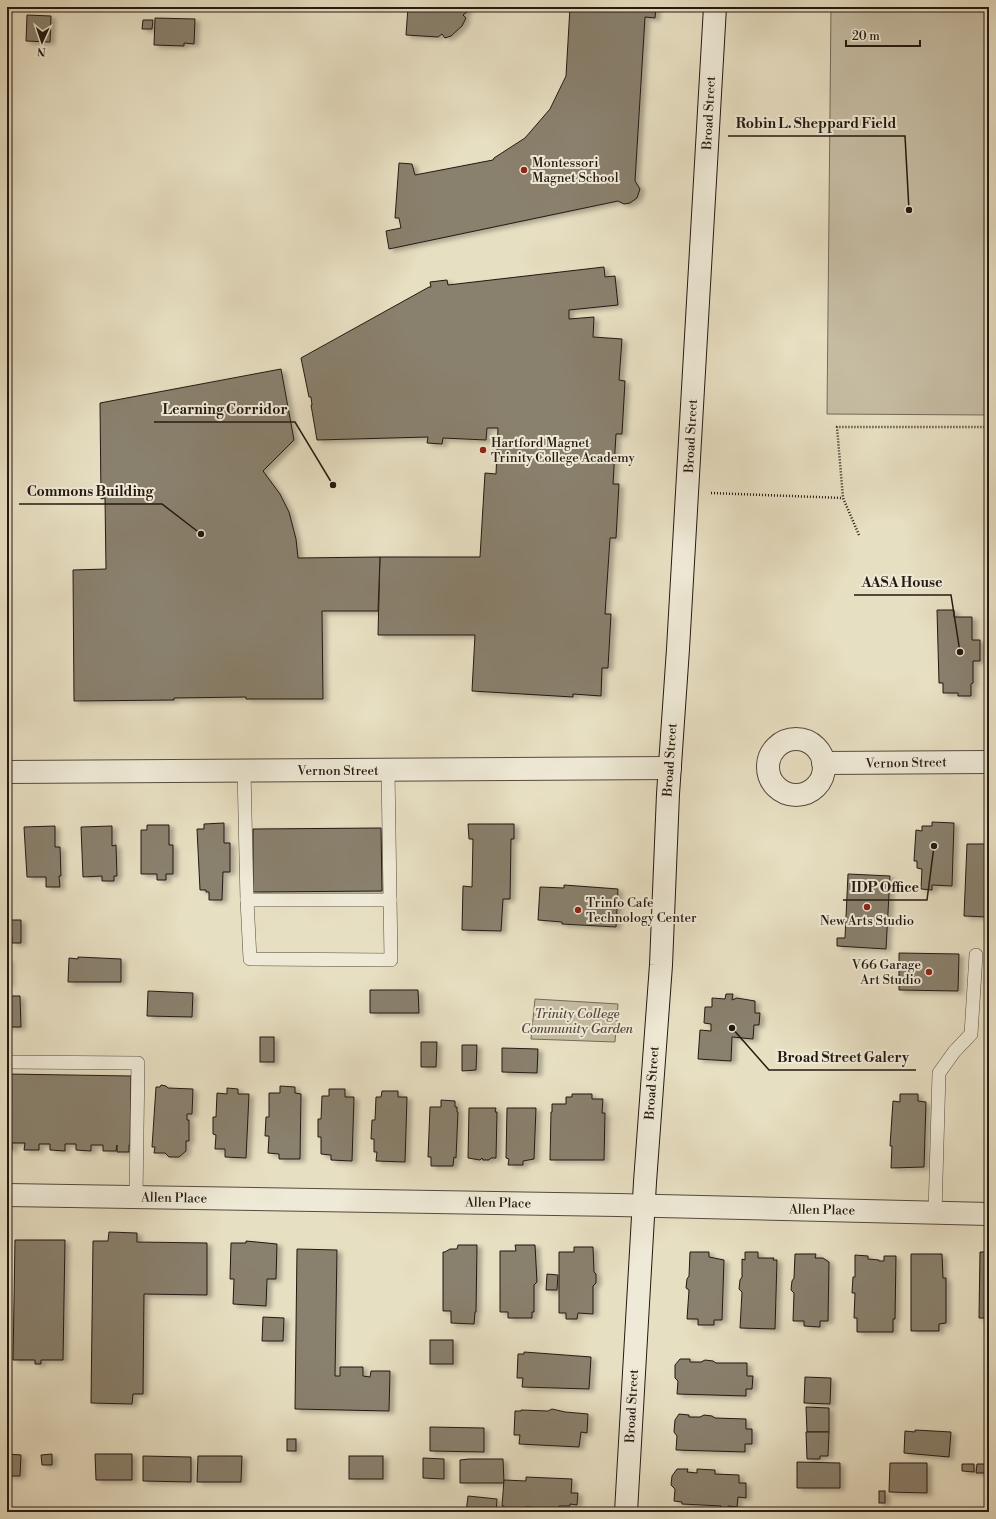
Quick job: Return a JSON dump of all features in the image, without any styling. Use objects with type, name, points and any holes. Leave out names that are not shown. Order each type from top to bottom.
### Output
[{"type":"street","name":"Broad Street","points":[[626,1512],[643,1206],[661,965],[670,768],[679,641],[715,7]]},
{"type":"street","name":"Vernon Street","points":[[823,763],[989,762]]},
{"type":"street","name":"Vernon Street","points":[[7,772],[670,768]]},
{"type":"street","name":"Allen Place","points":[[7,1195],[643,1206],[989,1214]]},
{"type":"lane","points":[[244,771],[250,959],[391,960],[388,770]]},
{"type":"lane","points":[[247,900],[390,900]]},
{"type":"lane","points":[[935,1213],[939,1073],[954,1052],[971,1034],[976,955]]},
{"type":"lane","points":[[7,1062],[138,1064],[136,1197]]},
{"type":"path","points":[[859,535],[843,498],[837,427],[989,427]]},
{"type":"path","points":[[710,493],[843,498]]},
{"type":"green space","points":[[831,7],[989,7],[989,415],[827,414]]},
{"type":"green space","name":"Trinity College Community Garden","points":[[535,999],[618,1004],[615,1042],[531,1039]]},
{"type":"building","points":[[408,7],[467,7],[467,12],[463,15],[466,18],[462,26],[451,36],[445,38],[442,34],[438,37],[406,35]]},
{"type":"building","points":[[570,7],[656,7],[655,18],[645,17],[635,181],[640,189],[637,198],[630,203],[624,204],[618,201],[389,249],[386,231],[401,228],[399,218],[395,218],[399,163],[412,164],[415,175],[493,160],[525,138],[550,109],[566,76]]},
{"type":"building","points":[[27,15],[51,16],[50,42],[26,41]]},
{"type":"building","points":[[155,18],[195,19],[194,44],[184,43],[184,46],[154,45]]},
{"type":"building","points":[[143,20],[153,20],[152,29],[142,29]]},
{"type":"building","points":[[604,267],[605,277],[615,276],[618,305],[569,310],[569,319],[594,317],[593,337],[622,339],[619,380],[625,381],[622,434],[616,434],[613,484],[619,484],[616,538],[610,538],[605,614],[611,614],[608,668],[602,668],[601,696],[573,694],[573,697],[472,691],[475,635],[378,635],[380,557],[480,557],[485,473],[496,474],[498,428],[487,428],[486,440],[443,438],[442,444],[427,443],[428,437],[317,440],[311,397],[309,397],[301,358],[431,287],[430,282],[447,280],[448,285]]},
{"type":"building","points":[[281,369],[294,440],[263,471],[280,494],[289,512],[296,539],[298,558],[380,557],[378,611],[322,611],[323,699],[246,699],[246,697],[174,698],[174,700],[74,701],[73,570],[106,569],[105,498],[101,499],[100,403]]},
{"type":"building","points":[[937,610],[954,610],[954,617],[972,617],[972,640],[980,640],[980,661],[973,661],[973,683],[971,684],[971,696],[958,696],[958,693],[943,693],[943,683],[939,683]]},
{"type":"building","points":[[932,822],[954,823],[952,886],[932,885],[932,890],[921,889],[922,869],[917,868],[917,861],[914,861],[916,830],[922,831],[922,826],[932,826]]},
{"type":"building","points":[[224,823],[224,843],[230,843],[230,872],[223,872],[222,900],[209,900],[209,892],[206,892],[206,890],[200,890],[197,829],[204,829],[204,824]]},
{"type":"building","points":[[468,824],[514,824],[514,839],[511,839],[510,899],[503,899],[501,931],[462,930],[463,886],[472,887],[473,839],[469,839]]},
{"type":"building","points":[[147,825],[169,825],[169,845],[173,845],[173,874],[166,874],[166,880],[157,880],[157,874],[141,874],[141,830],[147,830]]},
{"type":"building","points":[[55,826],[55,847],[60,847],[60,887],[46,887],[46,877],[27,877],[24,827]]},
{"type":"building","points":[[112,826],[112,846],[116,845],[117,876],[114,876],[114,881],[102,881],[102,876],[83,877],[81,827]]},
{"type":"building","points":[[381,828],[382,891],[253,892],[253,829]]},
{"type":"building","points":[[967,844],[989,844],[989,917],[964,916]]},
{"type":"building","name":"New Arts Studio","points":[[848,874],[890,876],[886,949],[837,946],[837,938],[845,938]]},
{"type":"building","name":"Trinfo Cafe Technology Center","points":[[564,885],[618,889],[616,927],[562,924],[562,922],[538,920],[540,887],[564,888]]},
{"type":"building","points":[[11,920],[21,920],[21,943],[12,943]]},
{"type":"building","name":"V66 Garage Art Studio","points":[[899,953],[959,954],[958,991],[899,990]]},
{"type":"building","points":[[78,957],[121,959],[121,982],[68,982],[69,958],[78,959]]},
{"type":"building","points":[[9,959],[9,984],[7,984],[7,960]]},
{"type":"building","points":[[370,990],[418,990],[419,1013],[370,1013]]},
{"type":"building","points":[[148,991],[193,993],[192,1017],[147,1016]]},
{"type":"building","points":[[726,994],[733,994],[732,1000],[737,998],[755,1001],[755,1013],[760,1013],[759,1025],[754,1025],[753,1039],[732,1037],[731,1061],[698,1059],[700,1030],[711,1031],[711,1024],[704,1023],[705,1007],[712,1007],[712,998],[725,999]]},
{"type":"building","points":[[7,996],[20,996],[21,1027],[7,1027]]},
{"type":"building","points":[[260,1037],[274,1037],[274,1062],[260,1062]]},
{"type":"building","points":[[421,1042],[437,1042],[436,1067],[421,1067]]},
{"type":"building","points":[[462,1045],[477,1045],[476,1070],[462,1071]]},
{"type":"building","points":[[502,1048],[538,1049],[537,1073],[502,1072]]},
{"type":"building","points":[[7,1074],[131,1076],[129,1152],[117,1152],[117,1145],[116,1151],[103,1151],[103,1145],[91,1145],[91,1151],[76,1150],[76,1144],[65,1144],[65,1151],[50,1150],[50,1144],[39,1144],[39,1150],[24,1150],[25,1143],[12,1143],[12,1150],[7,1149]]},
{"type":"building","points":[[161,1085],[168,1088],[193,1089],[192,1114],[187,1114],[187,1120],[189,1120],[189,1141],[186,1141],[186,1151],[179,1157],[169,1157],[165,1153],[154,1153],[155,1147],[152,1147],[156,1087],[160,1087]]},
{"type":"building","points":[[280,1086],[295,1087],[295,1093],[301,1094],[300,1159],[279,1159],[279,1154],[268,1153],[269,1136],[265,1136],[266,1117],[269,1117],[269,1093],[280,1093]]},
{"type":"building","points":[[227,1088],[238,1089],[238,1094],[249,1094],[246,1158],[225,1157],[225,1149],[215,1149],[216,1135],[213,1134],[213,1117],[216,1117],[217,1093],[227,1094]]},
{"type":"building","points":[[329,1089],[345,1089],[345,1097],[354,1097],[352,1161],[331,1160],[331,1155],[321,1154],[321,1137],[318,1137],[318,1119],[321,1119],[322,1096],[329,1096]]},
{"type":"building","points":[[382,1091],[398,1091],[398,1097],[407,1097],[405,1162],[376,1161],[377,1152],[374,1152],[374,1139],[371,1139],[372,1120],[375,1120],[376,1097],[381,1097]]},
{"type":"building","points":[[572,1094],[592,1094],[592,1099],[603,1099],[602,1113],[605,1113],[604,1160],[550,1160],[552,1104],[566,1104],[566,1097],[572,1097]]},
{"type":"building","points":[[900,1094],[918,1094],[918,1101],[926,1102],[924,1167],[891,1168],[892,1146],[890,1146],[893,1101],[900,1102]]},
{"type":"building","points":[[441,1100],[455,1101],[455,1107],[457,1107],[458,1112],[456,1158],[454,1157],[453,1166],[431,1166],[431,1157],[428,1157],[430,1107],[441,1107]]},
{"type":"building","points":[[469,1108],[496,1108],[496,1158],[483,1160],[482,1158],[480,1160],[468,1158]]},
{"type":"building","points":[[507,1108],[536,1108],[534,1159],[523,1161],[523,1165],[508,1165],[509,1159],[506,1158]]},
{"type":"building","points":[[109,1232],[137,1233],[137,1242],[207,1243],[207,1295],[144,1294],[143,1394],[133,1394],[132,1404],[91,1403],[93,1241],[108,1241]]},
{"type":"building","points":[[15,1240],[65,1240],[63,1360],[41,1360],[41,1364],[35,1364],[35,1360],[13,1360]]},
{"type":"building","points":[[246,1241],[277,1244],[276,1279],[267,1279],[266,1306],[233,1304],[234,1279],[230,1279],[231,1243],[246,1243]]},
{"type":"building","points":[[458,1245],[477,1245],[476,1312],[474,1324],[451,1323],[451,1311],[443,1311],[443,1252],[450,1249],[457,1249]]},
{"type":"building","points":[[515,1245],[535,1245],[537,1282],[534,1285],[534,1312],[532,1312],[532,1318],[508,1318],[508,1312],[500,1312],[500,1251],[516,1251]]},
{"type":"building","points":[[574,1247],[593,1247],[596,1283],[593,1286],[593,1314],[578,1313],[577,1319],[566,1319],[566,1313],[559,1313],[559,1252],[574,1252]]},
{"type":"building","points":[[297,1249],[337,1250],[335,1376],[340,1376],[340,1367],[363,1367],[363,1376],[370,1377],[371,1371],[390,1371],[389,1411],[295,1409]]},
{"type":"building","points":[[690,1252],[709,1252],[709,1257],[724,1260],[722,1320],[714,1320],[714,1325],[698,1325],[698,1319],[687,1319],[689,1290],[686,1288],[687,1279],[689,1276]]},
{"type":"building","points":[[745,1252],[758,1252],[758,1258],[774,1258],[773,1260],[777,1260],[775,1329],[740,1328],[742,1292],[739,1289],[740,1280],[742,1277],[742,1259],[745,1260]]},
{"type":"building","points":[[980,1252],[989,1252],[989,1326],[987,1326],[987,1318],[979,1318]]},
{"type":"building","points":[[795,1254],[816,1254],[815,1258],[823,1258],[829,1262],[828,1321],[820,1321],[820,1327],[804,1326],[804,1321],[793,1321],[794,1293],[791,1290],[792,1281],[794,1278]]},
{"type":"building","points":[[911,1254],[942,1254],[943,1278],[946,1278],[946,1323],[939,1324],[939,1331],[911,1331]]},
{"type":"building","points":[[855,1255],[868,1256],[868,1259],[879,1261],[884,1261],[884,1256],[896,1256],[895,1319],[893,1319],[893,1332],[857,1332],[857,1318],[854,1318],[855,1293],[852,1293],[853,1277],[855,1277]]},
{"type":"building","points":[[547,1274],[558,1275],[557,1290],[546,1290]]},
{"type":"building","points":[[263,1317],[284,1318],[283,1341],[262,1341]]},
{"type":"building","points":[[430,1340],[453,1340],[453,1364],[430,1364]]},
{"type":"building","points":[[524,1352],[591,1357],[589,1389],[522,1387],[523,1378],[517,1378],[518,1354],[524,1354]]},
{"type":"building","points":[[680,1359],[690,1359],[690,1362],[701,1362],[705,1360],[716,1363],[747,1363],[747,1376],[753,1376],[752,1389],[746,1389],[746,1396],[677,1394],[678,1381],[675,1378],[675,1365]]},
{"type":"building","points":[[805,1377],[831,1378],[830,1404],[804,1403]]},
{"type":"building","points":[[806,1407],[829,1408],[829,1432],[807,1432]]},
{"type":"building","points":[[552,1409],[588,1414],[587,1433],[581,1432],[579,1447],[519,1444],[520,1435],[514,1435],[515,1411],[548,1411]]},
{"type":"building","points":[[679,1414],[689,1415],[689,1417],[700,1417],[704,1415],[715,1418],[746,1419],[746,1429],[752,1429],[752,1444],[745,1444],[745,1452],[676,1450],[677,1436],[674,1432],[675,1420]]},
{"type":"building","points":[[430,1427],[484,1428],[484,1452],[430,1451]]},
{"type":"building","points":[[915,1430],[951,1432],[949,1457],[904,1453],[905,1431],[915,1432]]},
{"type":"building","points":[[806,1432],[829,1432],[828,1456],[820,1456],[820,1459],[807,1459]]},
{"type":"building","points":[[287,1439],[296,1439],[296,1451],[287,1451]]},
{"type":"building","points":[[8,1454],[21,1455],[20,1476],[8,1476]]},
{"type":"building","points":[[52,1454],[52,1465],[42,1465],[41,1455]]},
{"type":"building","points":[[95,1454],[132,1454],[132,1480],[96,1480]]},
{"type":"building","points":[[143,1456],[191,1457],[191,1482],[143,1481]]},
{"type":"building","points":[[198,1456],[242,1456],[241,1482],[197,1482]]},
{"type":"building","points":[[349,1456],[383,1456],[383,1479],[349,1479]]},
{"type":"building","points":[[423,1458],[444,1459],[444,1479],[423,1478]]},
{"type":"building","points":[[503,1459],[504,1483],[460,1483],[460,1460]]},
{"type":"building","points":[[797,1462],[840,1463],[840,1488],[797,1488]]},
{"type":"building","points":[[890,1463],[927,1463],[927,1493],[889,1492]]},
{"type":"building","points":[[962,1464],[974,1464],[974,1472],[962,1471]]},
{"type":"building","points":[[977,1464],[989,1464],[989,1473],[976,1473]]},
{"type":"building","points":[[677,1469],[688,1469],[687,1472],[697,1473],[697,1469],[715,1470],[715,1474],[739,1475],[739,1483],[746,1483],[746,1498],[738,1497],[737,1507],[728,1506],[728,1510],[721,1510],[721,1506],[682,1504],[682,1502],[674,1501],[675,1489],[671,1485],[672,1476]]},
{"type":"building","points":[[526,1477],[572,1479],[571,1493],[578,1493],[577,1505],[570,1504],[570,1506],[559,1506],[559,1509],[525,1507],[525,1512],[504,1512],[504,1506],[502,1506],[504,1480],[526,1481]]},
{"type":"building","points":[[879,1491],[885,1491],[885,1503],[879,1503]]},
{"type":"building","points":[[468,1496],[497,1499],[496,1512],[466,1512]]},
{"type":"place","name":"Montessori Magnet School","points":[[524,170]]},
{"type":"place","name":"Robin L. Sheppard Field","points":[[909,210]]},
{"type":"place","name":"Hartford Magnet Trinity College Academy","points":[[483,450]]},
{"type":"place","name":"Learning Corridor","points":[[333,485]]},
{"type":"place","name":"Commons Building","points":[[201,534]]},
{"type":"place","name":"AASA House","points":[[960,652]]},
{"type":"place","name":"IDP Office","points":[[934,846]]},
{"type":"place","name":"New Arts Studio","points":[[867,907]]},
{"type":"place","name":"Trinfo Cafe Technology Center","points":[[578,910]]},
{"type":"place","name":"V66 Garage Art Studio","points":[[929,972]]},
{"type":"place","name":"Broad Street Galery","points":[[732,1028]]}]
